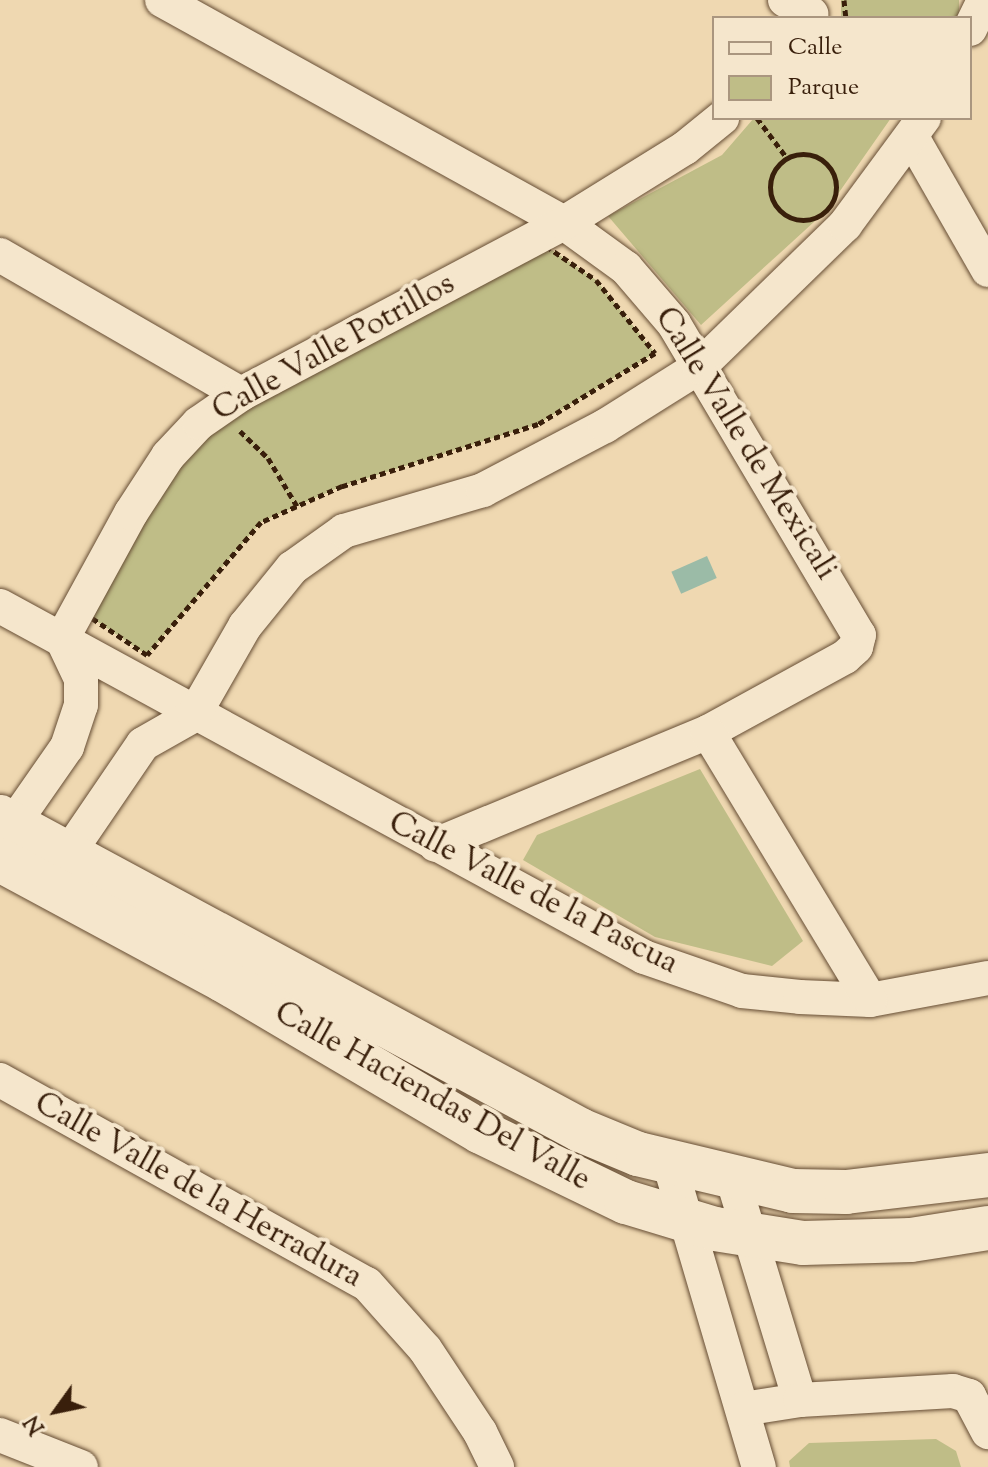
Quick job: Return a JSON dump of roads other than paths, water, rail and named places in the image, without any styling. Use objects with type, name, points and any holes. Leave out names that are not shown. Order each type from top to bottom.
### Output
[{"type":"main road","name":"Calle Haciendas Del Valle","points":[[3,836],[58,869],[223,980],[552,1170],[687,1221],[803,1243],[911,1240],[988,1228]]},
{"type":"main road","name":"Calle Haciendas Del Valle","points":[[58,869],[580,1130],[669,1162],[733,1180],[793,1191],[846,1192],[988,1175]]},
{"type":"street","name":"Calle Valle de Mexicali","points":[[162,0],[564,223],[626,268],[652,295],[699,367],[859,635],[856,647],[845,657],[708,732],[435,845]]},
{"type":"street","points":[[972,25],[984,0]]},
{"type":"street","name":"Calle Valle Potrillos","points":[[62,639],[168,456],[199,423],[564,223],[685,148],[734,123]]},
{"type":"street","points":[[58,869],[143,744],[194,715],[245,626],[292,568],[319,546],[382,516],[483,490],[605,426],[699,367],[845,225],[918,128],[988,270]]},
{"type":"street","points":[[0,255],[231,406]]},
{"type":"street","name":"Calle Valle de la Pascua","points":[[0,606],[194,715],[644,957],[693,976],[742,991],[870,1000],[988,978]]},
{"type":"street","points":[[3,836],[67,747],[81,705],[81,679],[62,639]]},
{"type":"street","points":[[708,732],[870,1000]]},
{"type":"street","name":"Calle Valle de la Herradura","points":[[0,1080],[367,1284],[425,1349],[480,1432],[497,1467]]},
{"type":"street","points":[[669,1162],[759,1467]]},
{"type":"street","points":[[733,1180],[800,1400]]},
{"type":"street","points":[[743,1409],[800,1400],[953,1391],[969,1396],[988,1432]]},
{"type":"street","points":[[0,1435],[81,1467]]}]
